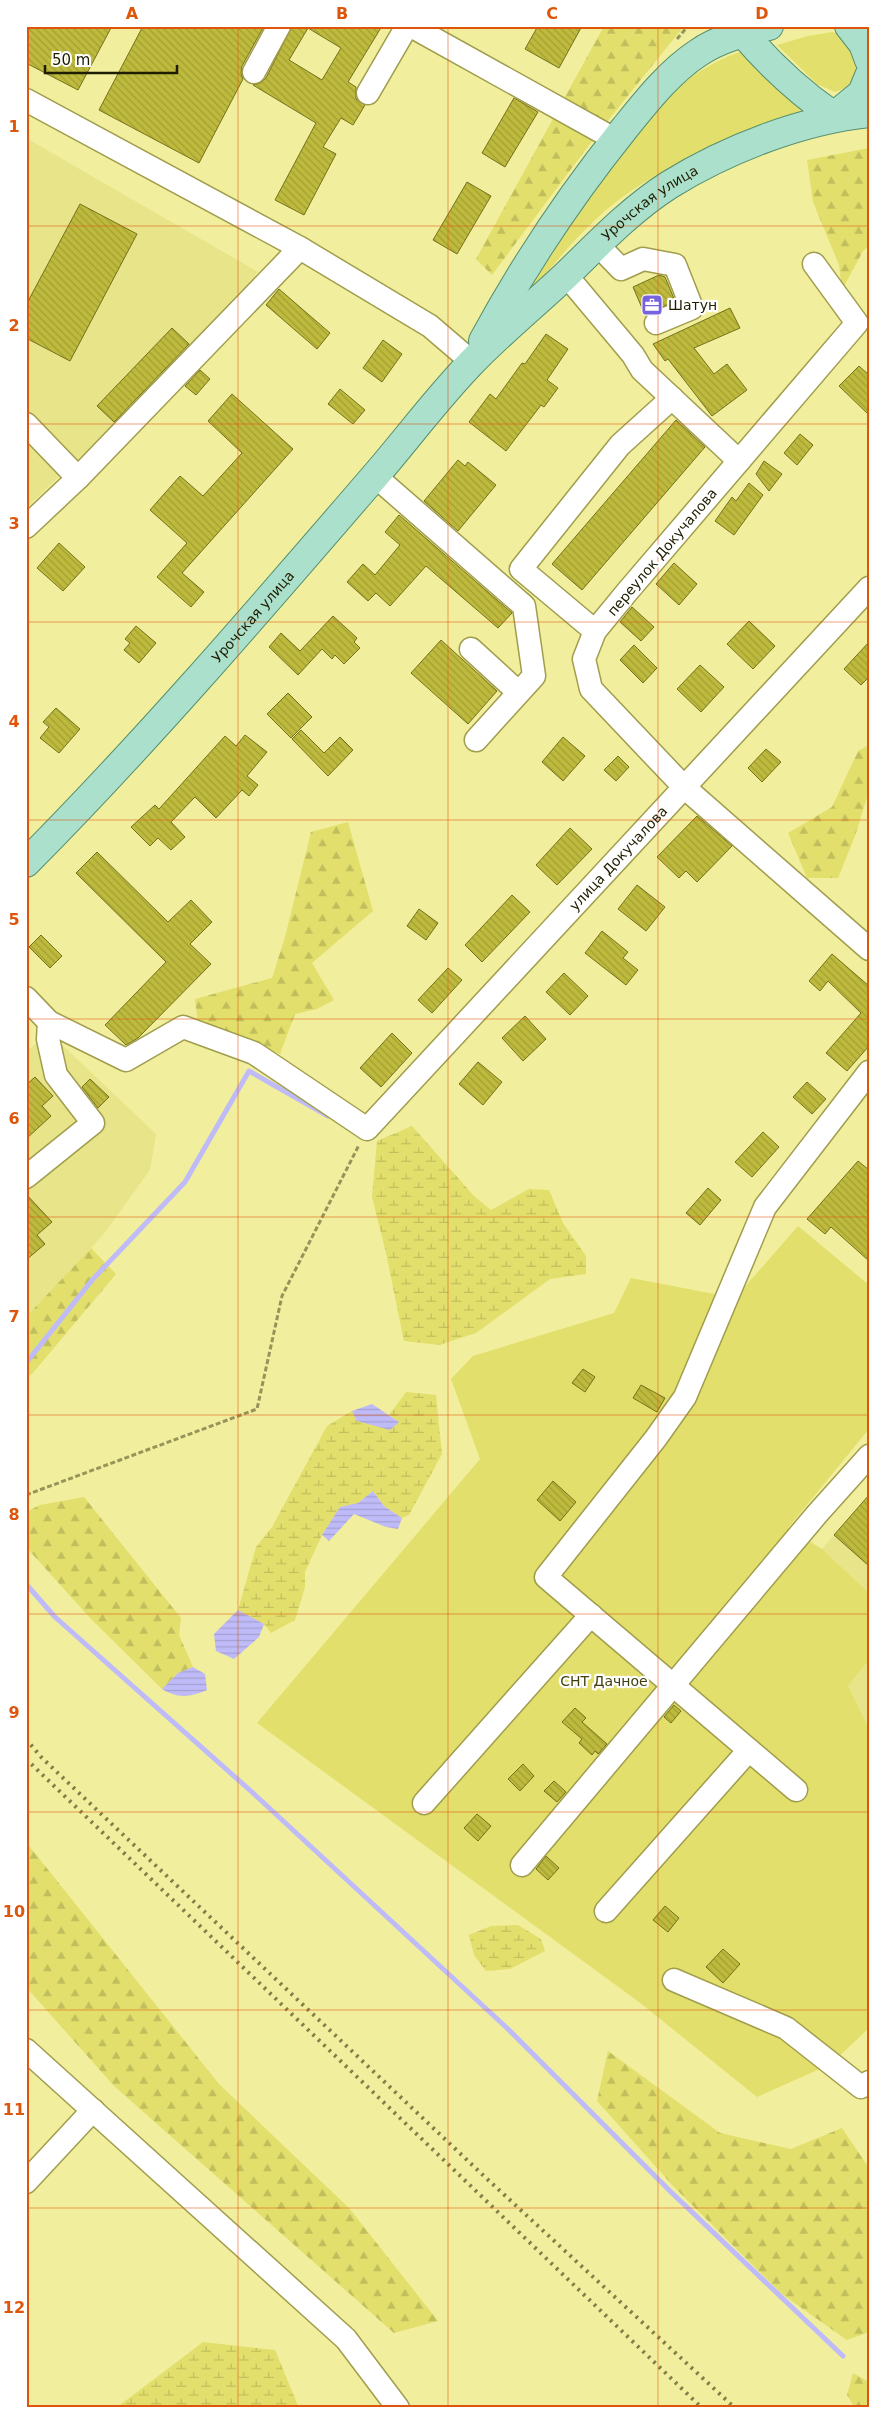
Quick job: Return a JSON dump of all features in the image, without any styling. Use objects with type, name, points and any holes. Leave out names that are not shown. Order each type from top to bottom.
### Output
[{"type":"main road","name":"Урочская улица","points":[[472,362],[518,279],[594,167],[659,89],[698,53],[741,29],[768,26]]},
{"type":"main road","points":[[849,26],[863,44],[869,60]]},
{"type":"main road","points":[[858,26],[869,29]]},
{"type":"main road","points":[[741,29],[766,61],[801,92],[834,116],[862,93],[869,76]]},
{"type":"main road","name":"Урочская улица","points":[[26,863],[155,726],[375,476],[472,362],[566,275],[596,243],[669,185],[723,157],[754,143],[834,116],[869,113]]},
{"type":"street","points":[[254,72],[279,26]]},
{"type":"street","points":[[368,92],[409,26],[616,140]]},
{"type":"street","points":[[26,100],[300,248],[430,326],[472,362]]},
{"type":"street","points":[[596,243],[621,269],[643,259],[676,265],[692,308],[656,323]]},
{"type":"street","points":[[26,527],[78,478],[300,248]]},
{"type":"street","name":"переулок Докучалова","points":[[814,264],[856,324],[595,632],[584,659],[591,689],[684,787],[869,949]]},
{"type":"street","points":[[566,275],[633,354],[642,370],[739,461]]},
{"type":"street","points":[[595,632],[521,569],[620,445],[672,398]]},
{"type":"street","points":[[26,424],[78,478]]},
{"type":"street","points":[[375,476],[524,606],[534,676],[476,740]]},
{"type":"street","name":"улица Докучалова","points":[[367,1129],[869,588]]},
{"type":"street","points":[[471,649],[518,692]]},
{"type":"street","points":[[26,998],[48,1022],[126,1060],[183,1027],[254,1053],[367,1129]]},
{"type":"street","points":[[26,1177],[93,1123],[56,1075],[48,1039],[48,1022]]},
{"type":"street","points":[[796,1790],[546,1577],[656,1438],[684,1397],[765,1207],[869,1072]]},
{"type":"street","points":[[522,1865],[817,1514],[869,1456]]},
{"type":"street","points":[[424,1803],[591,1616]]},
{"type":"street","points":[[606,1911],[749,1750]]},
{"type":"street","points":[[674,1980],[786,2028],[861,2087],[869,2082]]},
{"type":"street","points":[[26,2050],[346,2339],[398,2408]]},
{"type":"street","points":[[26,2182],[93,2110]]},
{"type":"path","points":[[26,1495],[257,1409],[282,1296],[367,1129]]},
{"type":"shaded area","points":[[26,138],[258,272],[115,424],[26,508]]},
{"type":"shaded area","points":[[42,1038],[56,1039],[156,1134],[150,1170],[103,1235],[26,1317],[26,1052]]},
{"type":"shaded area","points":[[372,1404],[399,1422],[390,1430],[357,1421],[352,1411]]},
{"type":"shaded area","points":[[373,1491],[384,1506],[402,1518],[398,1529],[386,1527],[354,1514],[329,1541],[322,1535],[340,1507],[358,1503]]},
{"type":"shaded area","points":[[869,1495],[869,1593],[822,1549]]},
{"type":"shaded area","points":[[238,1610],[264,1624],[259,1637],[234,1659],[216,1651],[214,1634]]},
{"type":"shaded area","points":[[869,1660],[869,1729],[848,1686]]},
{"type":"shaded area","points":[[193,1667],[205,1674],[207,1690],[179,1696],[162,1689],[178,1673]]},
{"type":"green space","points":[[604,26],[684,26],[598,133],[492,275],[476,259]]},
{"type":"green space","points":[[832,32],[849,37],[863,56],[857,80],[846,88],[835,92],[817,84],[777,45],[808,36]]},
{"type":"green space","points":[[747,50],[811,110],[704,151],[653,177],[629,192],[606,210],[580,235],[509,318],[499,326],[658,103],[711,65]]},
{"type":"green space","points":[[869,148],[869,246],[863,251],[842,290],[839,265],[813,202],[807,160]]},
{"type":"green space","points":[[869,745],[869,791],[855,836],[838,878],[807,878],[788,833],[832,807],[858,751]]},
{"type":"green space","points":[[348,822],[373,911],[312,963],[334,1000],[317,1009],[295,1014],[280,1054],[198,1024],[195,999],[272,978],[285,937],[311,832]]},
{"type":"green space","points":[[412,1126],[474,1196],[491,1210],[529,1189],[549,1190],[563,1223],[586,1256],[586,1274],[550,1279],[476,1333],[439,1345],[404,1341],[386,1253],[372,1197],[377,1141]]},
{"type":"green space","name":"СНТ Дачное","points":[[798,1226],[869,1285],[869,1429],[788,1528],[822,1549],[869,1593],[869,1660],[848,1686],[869,1729],[869,2028],[831,2064],[757,2097],[639,2002],[257,1723],[480,1459],[451,1379],[473,1356],[614,1313],[631,1278],[735,1298]]},
{"type":"green space","points":[[91,1248],[116,1274],[32,1374],[26,1377],[26,1317]]},
{"type":"green space","points":[[406,1392],[436,1395],[442,1454],[409,1515],[402,1518],[384,1506],[373,1491],[358,1503],[340,1507],[322,1535],[305,1572],[305,1587],[295,1620],[271,1633],[264,1624],[238,1610],[256,1547],[272,1527],[327,1426],[352,1411],[357,1421],[399,1422],[389,1415]]},
{"type":"green space","points":[[84,1497],[181,1618],[179,1635],[193,1667],[178,1673],[162,1689],[91,1619],[26,1547],[26,1512],[40,1505]]},
{"type":"green space","points":[[26,1842],[219,2084],[349,2208],[438,2321],[394,2333],[114,2086],[26,1987]]},
{"type":"green space","points":[[518,1925],[541,1939],[545,1951],[510,1969],[486,1971],[474,1955],[469,1935],[491,1926]]},
{"type":"green space","points":[[608,2051],[720,2133],[791,2149],[842,2128],[869,2168],[869,2332],[847,2340],[783,2295],[674,2187],[597,2101]]},
{"type":"green space","points":[[203,2342],[275,2350],[299,2408],[116,2408]]},
{"type":"green space","points":[[853,2373],[869,2382],[869,2408],[855,2408],[847,2395]]},
{"type":"building","points":[[26,26],[112,26],[78,90],[26,63]]},
{"type":"building","points":[[143,26],[264,26],[242,66],[241,73],[243,79],[199,163],[99,110]]},
{"type":"building","points":[[292,26],[382,26],[348,82],[356,87],[356,99],[365,105],[353,125],[341,118],[323,147],[336,154],[304,215],[275,200],[316,123],[253,85],[260,83],[266,78]],"holes":[[[308,28],[341,48],[322,80],[289,60]]]},
{"type":"building","points":[[538,26],[582,26],[559,68],[525,49]]},
{"type":"building","points":[[514,98],[538,112],[505,167],[482,153]]},
{"type":"building","points":[[467,182],[491,196],[457,254],[433,240]]},
{"type":"building","points":[[80,204],[137,234],[70,361],[26,338],[26,305]]},
{"type":"building","points":[[659,275],[665,277],[675,301],[645,315],[633,287]]},
{"type":"building","points":[[279,289],[330,333],[317,349],[266,305]]},
{"type":"building","points":[[730,308],[740,328],[694,348],[714,374],[727,364],[747,390],[712,416],[668,359],[665,361],[653,344]]},
{"type":"building","points":[[172,328],[189,344],[114,422],[97,406]]},
{"type":"building","points":[[546,334],[568,349],[547,380],[558,388],[544,407],[541,405],[506,451],[469,422],[490,394],[496,399],[522,363],[525,364]]},
{"type":"building","points":[[383,340],[402,354],[382,382],[363,368]]},
{"type":"building","points":[[859,366],[869,375],[869,415],[839,386]]},
{"type":"building","points":[[200,370],[210,379],[196,395],[185,386]]},
{"type":"building","points":[[340,389],[365,410],[353,424],[328,404]]},
{"type":"building","points":[[232,394],[293,449],[182,573],[204,592],[191,607],[157,577],[187,543],[150,510],[180,476],[203,496],[242,453],[208,421]]},
{"type":"building","points":[[676,420],[705,447],[582,590],[552,564]]},
{"type":"building","points":[[800,434],[813,445],[797,465],[784,453]]},
{"type":"building","points":[[458,460],[465,466],[468,462],[496,485],[458,531],[424,501]]},
{"type":"building","points":[[764,461],[782,474],[769,491],[756,474]]},
{"type":"building","points":[[749,483],[763,495],[734,535],[715,521],[732,497],[736,501]]},
{"type":"building","points":[[399,515],[512,613],[498,628],[426,566],[390,606],[376,593],[368,601],[347,582],[363,564],[375,575],[400,545],[385,532]]},
{"type":"building","points":[[59,543],[85,567],[63,591],[37,568]]},
{"type":"building","points":[[674,563],[697,584],[679,605],[656,584]]},
{"type":"building","points":[[632,607],[654,627],[641,641],[620,622]]},
{"type":"building","points":[[333,616],[357,638],[354,642],[360,648],[344,664],[335,655],[332,659],[322,649],[298,675],[269,647],[281,633],[300,651]]},
{"type":"building","points":[[749,621],[775,646],[753,669],[727,644]]},
{"type":"building","points":[[136,626],[156,643],[139,663],[124,650],[130,643],[125,639]]},
{"type":"building","points":[[441,640],[497,691],[468,724],[411,673]]},
{"type":"building","points":[[869,642],[869,677],[861,685],[844,669]]},
{"type":"building","points":[[634,645],[657,668],[643,683],[620,660]]},
{"type":"building","points":[[700,665],[724,687],[701,712],[677,689]]},
{"type":"building","points":[[288,693],[312,717],[291,738],[267,714]]},
{"type":"building","points":[[56,708],[80,729],[59,753],[40,738],[49,727],[43,722]]},
{"type":"building","points":[[301,730],[324,753],[340,737],[353,750],[328,776],[292,739]]},
{"type":"building","points":[[245,735],[267,752],[247,776],[258,785],[249,796],[242,790],[216,818],[195,797],[171,822],[185,837],[171,850],[158,838],[150,846],[131,827],[155,805],[159,809],[225,736],[236,746]]},
{"type":"building","points":[[563,737],[585,756],[563,781],[542,762]]},
{"type":"building","points":[[766,749],[781,762],[762,782],[748,768]]},
{"type":"building","points":[[618,756],[629,767],[616,781],[604,770]]},
{"type":"building","points":[[697,816],[732,846],[697,882],[686,871],[679,878],[657,857]]},
{"type":"building","points":[[570,828],[592,849],[557,885],[536,865]]},
{"type":"building","points":[[97,852],[168,922],[191,900],[212,922],[190,944],[211,964],[138,1038],[126,1045],[105,1025],[166,962],[76,873]]},
{"type":"building","points":[[637,885],[665,907],[646,931],[618,909]]},
{"type":"building","points":[[512,895],[530,912],[482,962],[465,945]]},
{"type":"building","points":[[419,909],[438,923],[426,940],[407,926]]},
{"type":"building","points":[[602,931],[628,952],[623,958],[638,970],[626,985],[585,953]]},
{"type":"building","points":[[41,935],[62,956],[50,968],[29,947]]},
{"type":"building","points":[[832,954],[869,986],[869,1046],[847,1071],[826,1053],[861,1013],[828,981],[820,991],[809,981]]},
{"type":"building","points":[[448,968],[462,980],[432,1013],[418,1000]]},
{"type":"building","points":[[564,973],[588,996],[570,1015],[546,992]]},
{"type":"building","points":[[525,1016],[546,1039],[523,1061],[502,1038]]},
{"type":"building","points":[[392,1033],[412,1053],[381,1087],[360,1068]]},
{"type":"building","points":[[478,1062],[502,1082],[483,1105],[459,1084]]},
{"type":"building","points":[[35,1077],[53,1096],[42,1106],[51,1116],[26,1139],[26,1085]]},
{"type":"building","points":[[90,1079],[109,1097],[98,1108],[82,1087]]},
{"type":"building","points":[[807,1082],[826,1099],[812,1114],[793,1097]]},
{"type":"building","points":[[763,1132],[779,1147],[752,1177],[735,1162]]},
{"type":"building","points":[[858,1161],[869,1170],[869,1261],[831,1227],[825,1234],[807,1219]]},
{"type":"building","points":[[708,1188],[721,1200],[700,1225],[686,1213]]},
{"type":"building","points":[[26,1194],[52,1222],[37,1235],[45,1244],[26,1260]]},
{"type":"building","points":[[583,1369],[595,1377],[585,1392],[572,1383]]},
{"type":"building","points":[[641,1385],[665,1398],[657,1412],[633,1398]]},
{"type":"building","points":[[553,1481],[576,1502],[560,1521],[537,1500]]},
{"type":"building","points":[[869,1495],[869,1566],[834,1535]]},
{"type":"building","points":[[674,1705],[681,1711],[671,1723],[664,1717]]},
{"type":"building","points":[[575,1708],[586,1718],[582,1722],[607,1744],[598,1754],[595,1751],[592,1755],[579,1743],[582,1739],[562,1722]]},
{"type":"building","points":[[523,1764],[534,1776],[520,1791],[508,1779]]},
{"type":"building","points":[[554,1781],[566,1792],[557,1802],[544,1791]]},
{"type":"building","points":[[477,1814],[491,1826],[478,1841],[464,1828]]},
{"type":"building","points":[[546,1856],[559,1868],[548,1880],[536,1869]]},
{"type":"building","points":[[665,1906],[679,1918],[668,1932],[653,1920]]},
{"type":"building","points":[[723,1949],[740,1964],[723,1983],[706,1967]]},
{"type":"waterway","points":[[26,1363],[93,1279],[185,1182],[249,1071],[328,1116]]},
{"type":"waterway","points":[[26,1584],[55,1617],[253,1793],[508,2029],[672,2193],[843,2356]]},
{"type":"railway","points":[[26,1739],[42,1758],[485,2177],[735,2408]]},
{"type":"railway","points":[[26,1759],[702,2408]]},
{"type":"place","name":"Шатун","points":[[652,305]]}]
